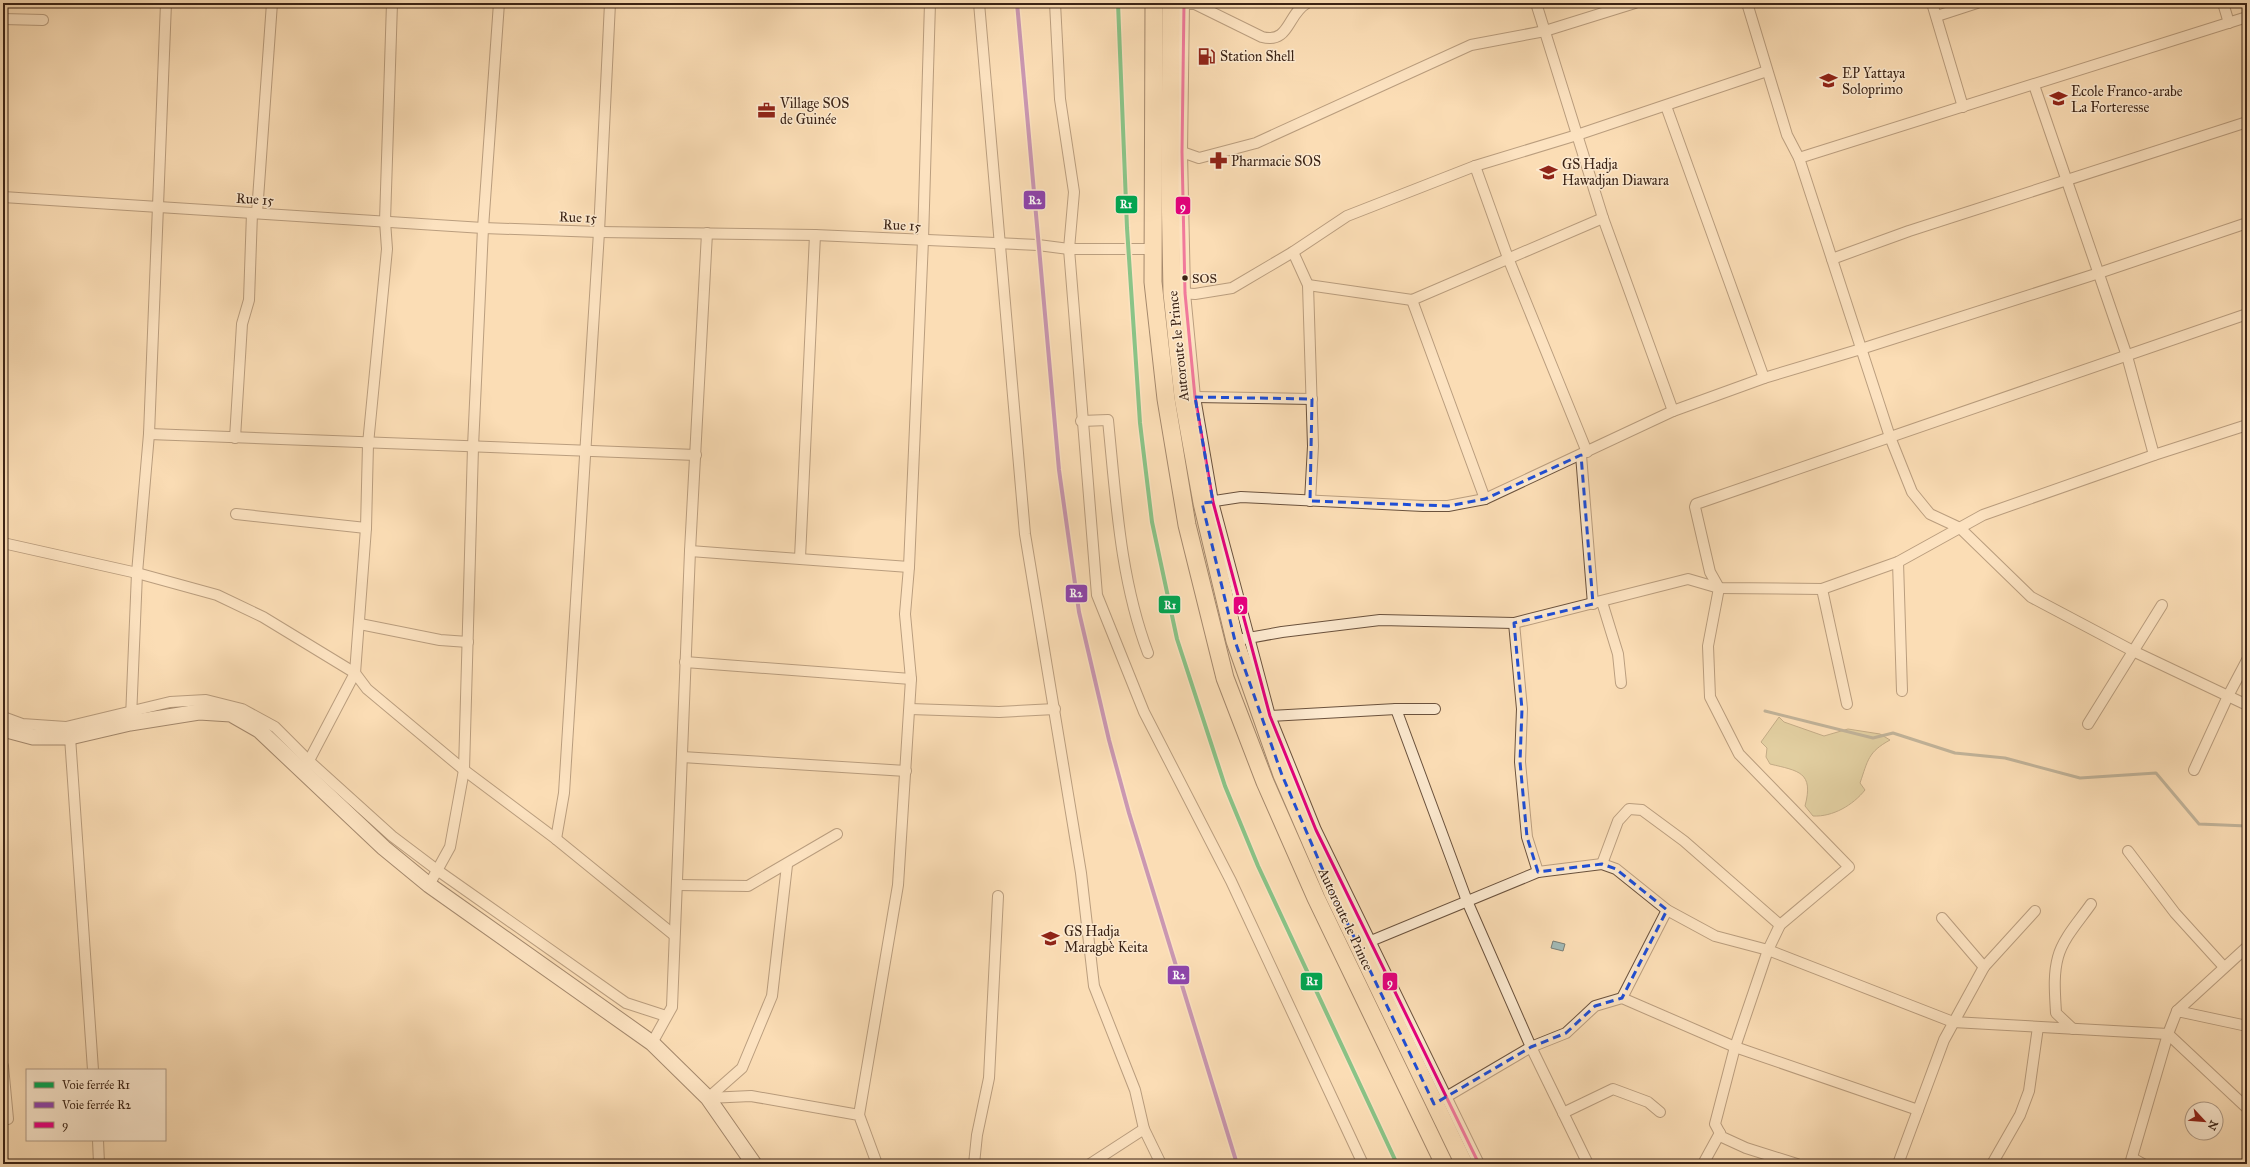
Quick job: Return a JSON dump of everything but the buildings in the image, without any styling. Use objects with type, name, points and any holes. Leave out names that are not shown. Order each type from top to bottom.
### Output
[{"type":"main road","name":"Autoroute le Prince","points":[[1154,3],[1153,282],[1166,399],[1184,510],[1225,678],[1265,782],[1316,898],[1444,1164]]},
{"type":"main road","name":"Autoroute le Prince","points":[[1178,3],[1176,153],[1178,293],[1183,397],[1208,502],[1242,640],[1282,775],[1332,891],[1365,944],[1441,1100],[1464,1164]]},
{"type":"main road","points":[[3,729],[34,737],[70,737],[132,717],[199,712],[231,714],[259,730],[306,767],[384,848],[429,885],[652,1043],[708,1098],[754,1164]]},
{"type":"street","points":[[3,717],[22,724],[66,727],[132,717],[137,573],[149,434],[166,3]]},
{"type":"street","points":[[235,438],[242,324],[249,300],[272,3]]},
{"type":"street","points":[[392,3],[386,221],[387,249],[368,444],[366,528],[360,624],[355,673],[306,767],[437,870],[626,1003],[666,1016]]},
{"type":"street","points":[[429,885],[450,847],[464,770],[473,447],[483,228],[499,3]]},
{"type":"street","points":[[556,839],[564,793],[600,232],[610,3]]},
{"type":"street","points":[[877,1164],[859,1115],[898,884],[910,709],[911,679],[905,614],[909,567],[923,240],[930,3]]},
{"type":"street","points":[[979,3],[1025,534],[1081,873],[1094,986],[1135,1090],[1144,1129],[1161,1164]]},
{"type":"street","points":[[1055,3],[1060,99],[1074,192],[1069,249],[1081,421],[1097,595],[1144,712],[1231,881],[1363,1164]]},
{"type":"street","points":[[1178,3],[1195,4],[1250,32],[1272,40],[1281,35],[1301,6],[1307,3]]},
{"type":"street","points":[[1536,3],[1603,218],[1673,411]]},
{"type":"street","points":[[1176,153],[1199,158],[1220,154],[1256,143],[1471,45],[1545,31],[1635,3]]},
{"type":"street","points":[[1747,3],[1787,135],[1799,158],[1890,437],[1912,492],[1930,514],[1960,528],[2031,597],[2134,651],[2247,705]]},
{"type":"street","points":[[1932,3],[1963,107]]},
{"type":"street","points":[[1936,16],[1976,3]]},
{"type":"street","points":[[2223,3],[2229,23]]},
{"type":"street","points":[[1799,158],[2247,17]]},
{"type":"street","points":[[3,19],[43,20]]},
{"type":"street","points":[[1767,71],[1577,135],[1475,166],[1347,216],[1293,252],[1232,288],[1195,294],[1178,293],[1195,397],[1208,502],[1241,497],[1448,506],[1485,499],[1584,454],[1673,411],[1764,378],[1861,349],[2099,273],[2247,223]]},
{"type":"street","points":[[2034,85],[2127,356],[2154,455]]},
{"type":"street","points":[[1666,106],[1764,378]]},
{"type":"street","points":[[1832,259],[1908,231],[2247,122]]},
{"type":"street","points":[[1475,166],[1508,258],[1584,454],[1598,603],[1618,654],[1621,683]]},
{"type":"street","name":"Rue 15","points":[[3,197],[483,228],[600,232],[815,235],[1038,245],[1069,249],[1153,249]]},
{"type":"street","points":[[1308,285],[1412,300],[1603,218]]},
{"type":"street","points":[[652,1043],[672,1007],[690,551],[707,233]]},
{"type":"street","points":[[800,558],[815,235]]},
{"type":"street","points":[[1293,252],[1308,285],[1313,446],[1310,501]]},
{"type":"street","points":[[1412,300],[1485,499]]},
{"type":"street","points":[[1797,1164],[1746,1148],[1722,1137],[1715,1124],[1735,1047],[1768,950],[1780,925],[1849,866],[1739,754],[1710,697],[1708,646],[1719,588],[1710,572],[1695,507],[1696,504],[2247,314]]},
{"type":"street","points":[[1195,397],[1312,399]]},
{"type":"street","points":[[1081,421],[1108,420],[1123,561],[1137,624],[1148,653]]},
{"type":"street","points":[[2247,425],[2154,455],[1983,515],[1898,562],[1822,589],[1719,588],[1688,579],[1598,603],[1514,623],[1380,620],[1282,632],[1242,640],[1270,716],[1316,830],[1365,944],[1538,872],[1602,864],[1616,870],[1667,910],[1715,936],[1768,950],[1953,1022],[2168,1034],[2247,1108]]},
{"type":"street","points":[[149,434],[368,444],[586,450],[696,455]]},
{"type":"street","points":[[236,514],[366,528]]},
{"type":"street","points":[[3,543],[137,573],[217,595],[263,617],[355,673],[367,689],[464,770],[556,839],[674,935]]},
{"type":"street","points":[[690,551],[909,567]]},
{"type":"street","points":[[1898,562],[1902,691]]},
{"type":"street","points":[[1822,589],[1847,704]]},
{"type":"street","points":[[2088,724],[2162,605]]},
{"type":"street","points":[[1514,623],[1522,709],[1520,762],[1527,837],[1538,872]]},
{"type":"street","points":[[360,624],[440,640],[468,642]]},
{"type":"street","points":[[2194,770],[2228,696],[2247,660]]},
{"type":"street","points":[[685,662],[911,679]]},
{"type":"street","points":[[910,709],[999,712],[1054,709]]},
{"type":"street","points":[[1270,716],[1396,709],[1435,709]]},
{"type":"street","points":[[1396,709],[1467,901],[1531,1047],[1588,1164]]},
{"type":"street","points":[[70,737],[93,1069]]},
{"type":"street","points":[[682,757],[906,771]]},
{"type":"street","points":[[1602,864],[1618,820],[1629,809],[1642,810],[1684,841],[1780,925]]},
{"type":"street","points":[[678,885],[748,886],[787,865],[837,834]]},
{"type":"street","points":[[2128,851],[2175,913],[2224,968]]},
{"type":"street","points":[[708,1098],[742,1068],[772,996],[787,865]]},
{"type":"street","points":[[974,1164],[977,1135],[989,1078],[998,896]]},
{"type":"street","points":[[2073,1029],[2056,1013],[2054,984],[2058,956],[2063,945],[2091,904]]},
{"type":"street","points":[[1622,998],[1667,910]]},
{"type":"street","points":[[1898,1164],[1944,1040],[1953,1022],[1984,967],[2035,911]]},
{"type":"street","points":[[1942,918],[1984,967]]},
{"type":"street","points":[[2143,1164],[2131,1161],[2168,1034],[2177,1011],[2247,947]]},
{"type":"street","points":[[1479,1164],[1441,1100],[1531,1047],[1566,1033],[1594,1006],[1622,998],[1735,1047],[1918,1110]]},
{"type":"street","points":[[2177,1011],[2247,1026]]},
{"type":"street","points":[[1992,1164],[2020,1115],[2029,1091],[2038,1027]]},
{"type":"street","points":[[3,1066],[8,1118],[3,1119]]},
{"type":"street","points":[[1563,1113],[1613,1089],[1648,1102],[1660,1112]]},
{"type":"street","points":[[708,1098],[751,1096],[859,1115]]},
{"type":"street","points":[[1090,1164],[1144,1129]]},
{"type":"street","points":[[1703,1164],[1720,1133]]},
{"type":"street","points":[[98,1141],[99,1164]]},
{"type":"highlighted area","points":[[1195,397],[1312,399],[1310,501],[1448,506],[1485,499],[1581,455],[1593,604],[1514,623],[1522,709],[1520,762],[1527,837],[1538,872],[1602,864],[1616,869],[1667,910],[1622,998],[1595,1006],[1566,1033],[1531,1047],[1434,1104],[1332,891],[1282,775],[1235,641],[1202,503],[1213,502]]},
{"type":"shaded area","points":[[1779,717],[1784,722],[1824,736],[1848,729],[1880,734],[1890,740],[1877,749],[1870,757],[1860,783],[1865,790],[1855,801],[1835,812],[1820,816],[1813,816],[1805,806],[1807,795],[1806,780],[1796,771],[1770,764],[1766,757],[1767,748],[1761,742]]},
{"type":"water","points":[[1553,941],[1565,944],[1563,951],[1551,948]]},
{"type":"waterway","points":[[1765,711],[1873,738],[1893,733],[1955,753],[2005,758],[2080,778],[2156,773],[2199,824],[2247,826]]},
{"type":"railway","points":[[1118,3],[1127,228],[1140,423],[1152,522],[1177,639],[1225,786],[1258,866],[1397,1164]]},
{"type":"rail line","name":"R2","points":[[1017,3],[1059,470],[1079,612],[1109,740],[1129,813],[1237,1164]]},
{"type":"rail line","name":"R1","points":[[1118,3],[1127,228],[1140,423],[1152,522],[1177,639],[1225,786],[1258,866],[1397,1164]]},
{"type":"transit line","name":"9","points":[[1184,3],[1182,152],[1185,293],[1195,397],[1213,502],[1270,716],[1316,830],[1479,1164]]},
{"type":"place","name":"Station Shell","points":[[1207,56]]},
{"type":"place","name":"EP Yattaya Soloprimo","points":[[1829,81]]},
{"type":"place","name":"Ecole Franco-arabe La Forteresse","points":[[2058,99]]},
{"type":"place","name":"Village SOS de Guinée","points":[[767,111]]},
{"type":"place","name":"Pharmacie SOS","points":[[1218,161]]},
{"type":"place","name":"GS Hadja Hawadjan Diawara","points":[[1549,172]]},
{"type":"place","name":"SOS","points":[[1185,278]]},
{"type":"place","name":"GS Hadja Maragbè Keita","points":[[1051,939]]}]
